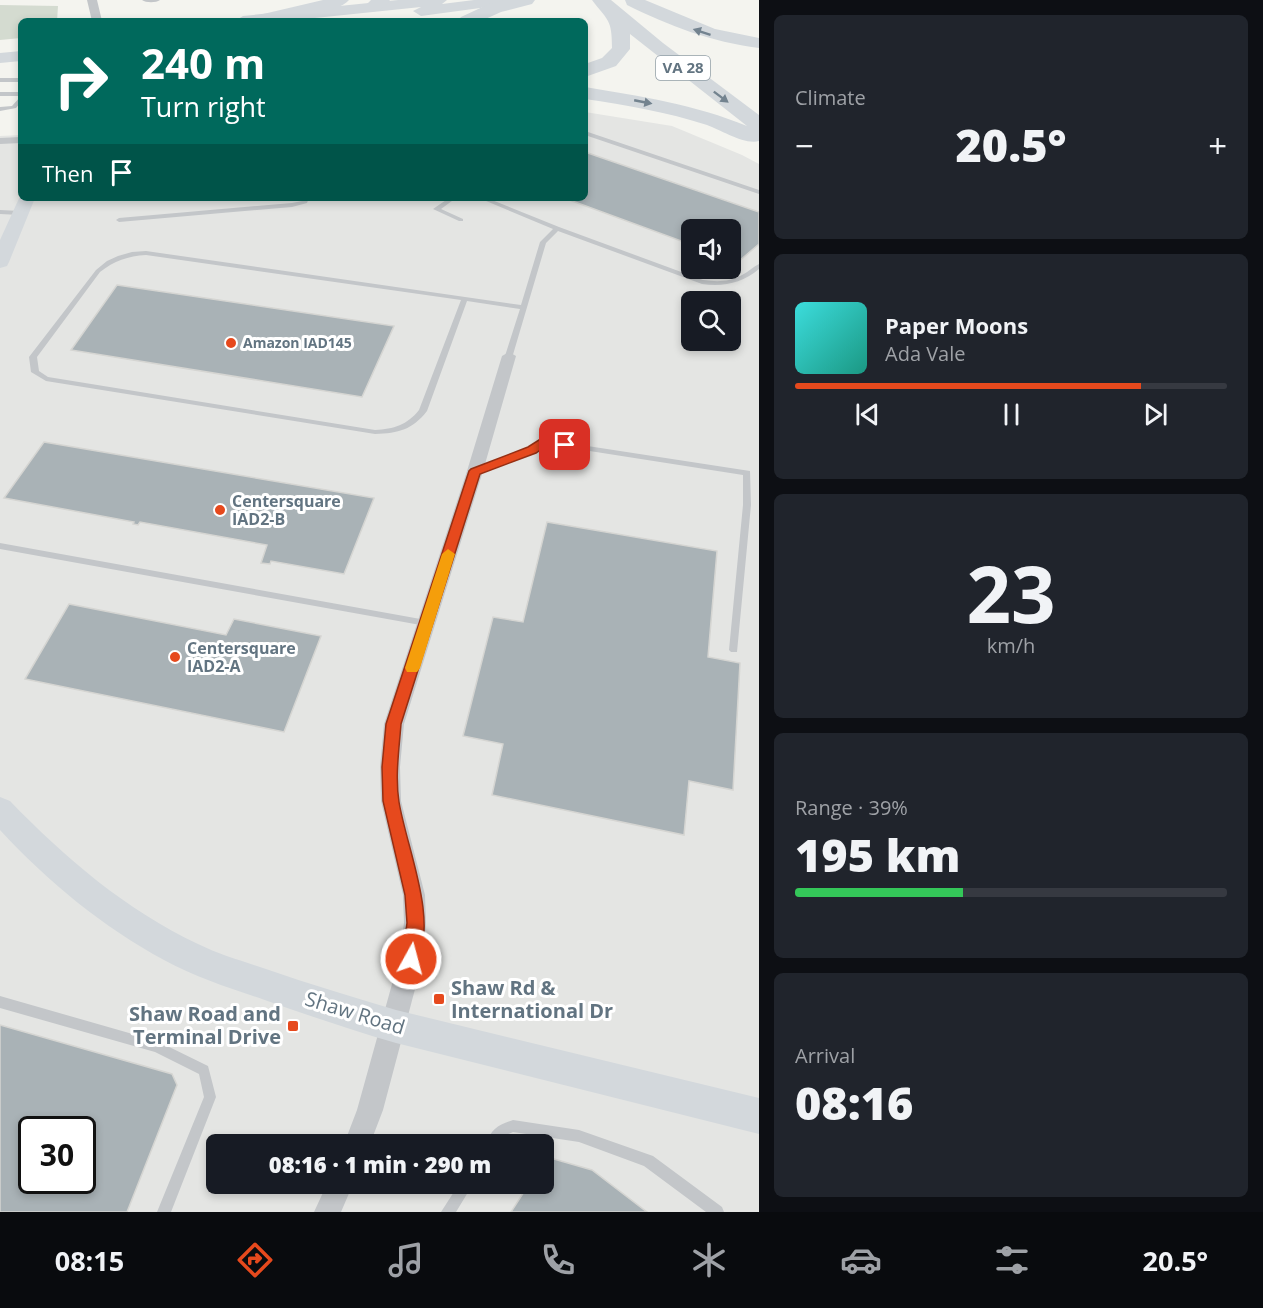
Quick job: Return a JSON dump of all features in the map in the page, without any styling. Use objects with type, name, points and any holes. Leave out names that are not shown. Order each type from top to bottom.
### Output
[{"type":"highway","points":[[270,18],[320,7],[340,0]]},
{"type":"highway","points":[[473,18],[495,8],[526,0]]},
{"type":"highway","points":[[632,0],[699,32],[738,41],[759,43]]},
{"type":"highway","name":"VA 28","points":[[632,0],[687,45]]},
{"type":"highway","points":[[588,70],[609,62],[621,49],[621,27],[606,4]]},
{"type":"highway","name":"VA 28","points":[[606,4],[665,55],[759,125]]},
{"type":"highway","points":[[588,94],[672,108],[719,122],[759,138]]},
{"type":"main road","points":[[272,18],[377,4],[440,0]]},
{"type":"main road","points":[[357,18],[510,0]]},
{"type":"main road","points":[[322,18],[339,16],[377,4]]},
{"type":"main road","points":[[1,55],[18,47]]},
{"type":"main road","points":[[1,55],[18,57]]},
{"type":"main road","points":[[0,262],[23,205]]},
{"type":"main road","name":"Shaw Road","points":[[0,810],[34,847],[75,883],[176,950],[319,1004],[392,1025],[759,1116]]},
{"type":"street","points":[[92,0],[96,18]]},
{"type":"street","points":[[0,141],[18,140]]},
{"type":"street","points":[[361,1134],[370,1110],[411,959],[415,923],[414,895],[391,801],[391,742],[394,724],[475,471],[509,356]]},
{"type":"street","points":[[327,1212],[335,1194]]},
{"type":"lane","points":[[144,0],[158,0]]},
{"type":"lane","points":[[0,80],[18,80]]},
{"type":"lane","points":[[0,94],[18,96]]},
{"type":"lane","points":[[0,109],[14,107],[18,101]]},
{"type":"lane","points":[[588,134],[759,192]]},
{"type":"lane","points":[[119,220],[292,205],[305,201]]},
{"type":"lane","points":[[448,201],[436,209],[461,220]]},
{"type":"lane","points":[[490,201],[702,282],[714,284],[739,281],[759,266]]},
{"type":"lane","points":[[0,212],[23,205]]},
{"type":"lane","points":[[509,356],[543,242],[557,228]]},
{"type":"lane","points":[[465,298],[423,411],[414,423],[396,431],[375,432],[46,379],[35,372],[33,366],[33,357],[98,271],[108,262],[123,255],[146,253],[465,298],[522,307]]},
{"type":"lane","points":[[475,471],[532,450],[540,446],[542,441],[747,473],[747,505],[734,650]]},
{"type":"lane","points":[[0,546],[426,622]]},
{"type":"lane","points":[[0,1002],[157,1047],[204,1070],[210,1097],[164,1212]]},
{"type":"lane","points":[[499,1134],[502,1130],[513,1126],[579,1136],[648,1161],[717,1212]]},
{"type":"lane","points":[[447,1212],[459,1194]]},
{"type":"shaded area","points":[[0,5],[58,6],[57,18],[18,18],[18,38],[0,40]]},
{"type":"shaded area","points":[[588,112],[672,126],[759,164],[759,1212],[0,1212],[0,136],[18,135],[18,201],[588,201]]},
{"type":"building","points":[[588,153],[759,212],[759,244],[741,259],[741,219],[681,219],[681,241],[572,201],[588,201]]},
{"type":"building","name":"Amazon IAD145","points":[[117,285],[394,326],[362,397],[71,350]]},
{"type":"building","name":"Centersquare IAD2-B","points":[[44,442],[374,498],[344,574],[271,561],[270,564],[261,563],[267,545],[140,522],[138,525],[133,524],[134,522],[4,498]]},
{"type":"building","points":[[547,522],[717,551],[708,657],[740,663],[733,790],[689,781],[684,835],[492,795],[503,744],[463,736],[493,617],[523,622]]},
{"type":"building","name":"Centersquare IAD2-A","points":[[69,604],[226,635],[234,619],[321,636],[284,732],[25,679]]},
{"type":"building","points":[[0,1025],[172,1074],[177,1085],[127,1212],[0,1212]]},
{"type":"building","points":[[554,1159],[592,1170],[647,1212],[511,1212],[523,1194],[554,1194]]},
{"type":"slow traffic","points":[[412,668],[448,554]]},
{"type":"place","name":"Amazon IAD145","points":[[231,343]]},
{"type":"place","name":"Centersquare IAD2-B","points":[[220,510]]},
{"type":"place","name":"Centersquare IAD2-A","points":[[175,657]]},
{"type":"place","name":"Shaw Rd & International Dr","points":[[439,999]]},
{"type":"place","name":"Shaw Road and Terminal Drive","points":[[293,1026]]},
{"type":"route","points":[[411,959],[415,923],[414,895],[391,801],[390,767],[394,724],[475,471],[532,450],[540,446],[542,441],[565,445]]}]
